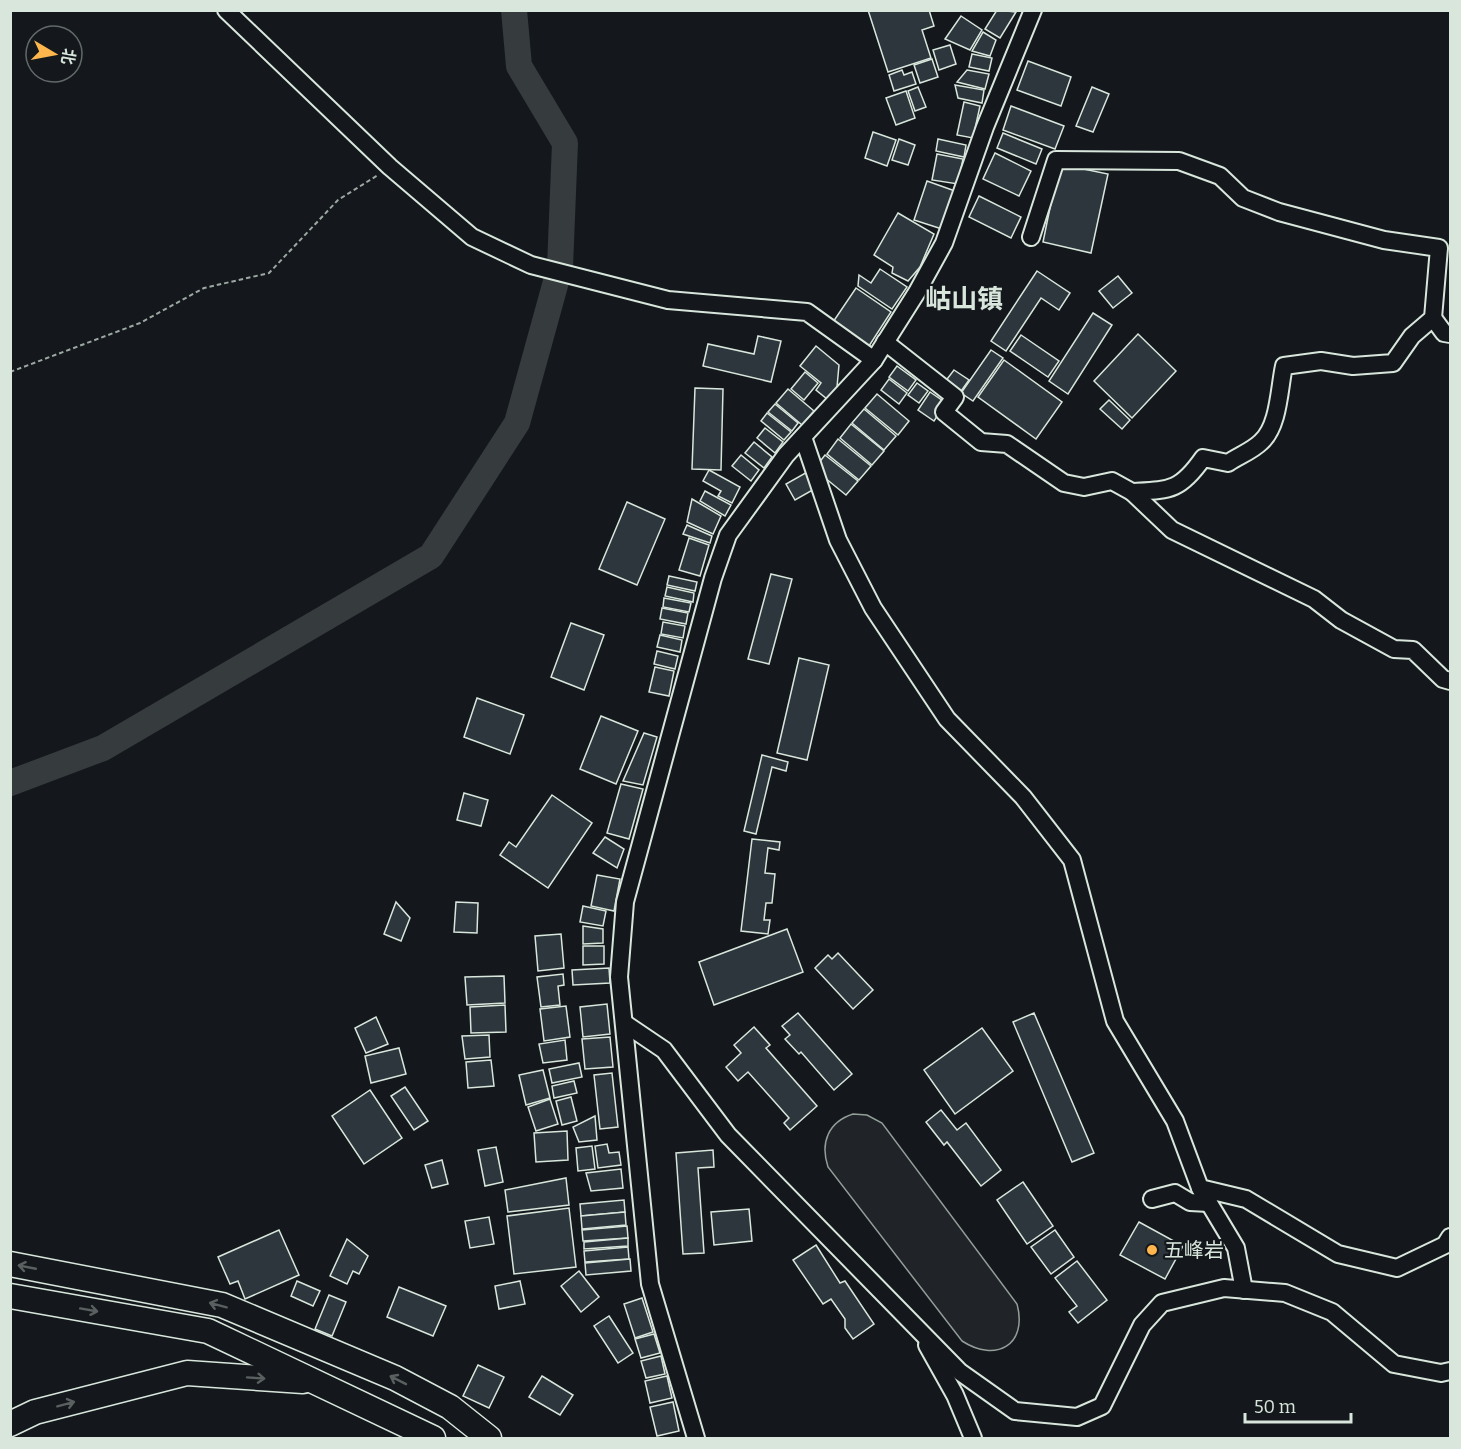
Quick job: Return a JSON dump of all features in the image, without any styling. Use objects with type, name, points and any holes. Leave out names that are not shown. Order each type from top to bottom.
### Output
[{"type":"highway","points":[[10,1264],[222,1305],[395,1378],[450,1407],[489,1438]]},
{"type":"highway","points":[[10,1296],[208,1331],[433,1438]]},
{"type":"highway","points":[[10,1424],[35,1412],[187,1373],[317,1382]]},
{"type":"street","points":[[226,10],[390,167],[472,237],[531,265],[668,300],[807,312],[874,360]]},
{"type":"street","points":[[696,1438],[650,1284],[619,977],[625,902],[713,578],[728,535],[786,455],[874,360],[944,243],[985,127],[1033,10]]},
{"type":"street","points":[[1031,237],[1056,160],[1179,161],[1220,176],[1243,198],[1279,212],[1384,240],[1440,249],[1433,318],[1444,333],[1450,334]]},
{"type":"street","points":[[1132,492],[1165,490],[1188,480],[1203,459],[1228,463],[1262,442],[1279,405],[1279,388],[1284,366],[1322,361],[1353,366],[1393,363],[1413,336],[1433,318]]},
{"type":"street","points":[[885,342],[955,397],[944,412],[981,442],[1007,444],[1064,483],[1084,487],[1112,481],[1132,492],[1172,530],[1314,599],[1341,620],[1394,649],[1413,650],[1443,679],[1450,681]]},
{"type":"street","points":[[803,437],[838,540],[873,608],[947,719],[1023,797],[1072,860],[1114,1021],[1175,1121],[1205,1196],[1236,1248],[1244,1290]]},
{"type":"street","points":[[624,1023],[664,1050],[728,1135],[960,1372],[1015,1411],[1077,1417],[1101,1406],[1142,1325],[1162,1303],[1224,1288],[1285,1293],[1332,1312],[1394,1364],[1441,1373],[1450,1371]]},
{"type":"street","points":[[1152,1199],[1175,1193],[1190,1202],[1205,1196],[1246,1199],[1338,1254],[1396,1268],[1445,1245],[1450,1237]]},
{"type":"street","points":[[915,1324],[955,1395],[973,1438]]},
{"type":"path","points":[[10,372],[140,323],[204,288],[269,273],[338,200],[390,167]]},
{"type":"shaded area","points":[[853,1114],[867,1115],[882,1123],[1017,1304],[1018,1330],[1013,1340],[1006,1346],[997,1350],[986,1350],[962,1341],[828,1167],[825,1150],[828,1134],[837,1122]]},
{"type":"building","points":[[868,10],[929,10],[934,26],[922,30],[931,58],[888,72]]},
{"type":"building","points":[[997,10],[1016,12],[1000,38],[985,29]]},
{"type":"building","points":[[961,16],[982,30],[970,50],[945,39]]},
{"type":"building","points":[[983,32],[996,40],[990,56],[972,51]]},
{"type":"building","points":[[950,45],[956,64],[939,70],[933,50]]},
{"type":"building","points":[[972,54],[992,58],[989,71],[969,67]]},
{"type":"building","points":[[932,59],[938,77],[920,83],[914,65]]},
{"type":"building","points":[[1028,61],[1071,77],[1061,106],[1017,90]]},
{"type":"building","points":[[902,70],[904,75],[912,72],[916,84],[894,91],[889,75]]},
{"type":"building","points":[[967,70],[989,74],[985,89],[957,82]]},
{"type":"building","points":[[955,85],[984,90],[982,103],[958,98]]},
{"type":"building","points":[[918,87],[926,107],[915,111],[908,91]]},
{"type":"building","points":[[1092,87],[1109,94],[1093,132],[1076,126]]},
{"type":"building","points":[[906,91],[915,118],[896,125],[886,98]]},
{"type":"building","points":[[964,102],[980,106],[973,138],[957,135]]},
{"type":"building","points":[[1011,106],[1064,126],[1055,149],[1003,130]]},
{"type":"building","points":[[873,132],[896,140],[887,166],[865,158]]},
{"type":"building","points":[[1003,133],[1042,149],[1036,164],[997,148]]},
{"type":"building","points":[[899,139],[915,145],[908,165],[892,160]]},
{"type":"building","points":[[938,139],[966,145],[964,157],[936,151]]},
{"type":"building","points":[[995,153],[1031,171],[1019,196],[983,179]]},
{"type":"building","points":[[937,154],[963,159],[958,184],[932,180]]},
{"type":"building","points":[[1059,164],[1108,174],[1091,253],[1043,242]]},
{"type":"building","points":[[927,181],[955,191],[942,229],[914,220]]},
{"type":"building","points":[[979,196],[1021,217],[1011,238],[969,217]]},
{"type":"building","points":[[898,213],[934,234],[920,267],[908,281],[892,273],[893,267],[874,255]]},
{"type":"building","points":[[880,269],[907,287],[892,309],[858,286],[859,275],[871,283]]},
{"type":"building","points":[[1037,271],[1070,293],[1059,310],[1041,298],[1006,351],[991,341]]},
{"type":"building","points":[[1118,276],[1132,293],[1113,308],[1099,291]]},
{"type":"building","points":[[856,288],[891,312],[869,346],[833,322]]},
{"type":"building","points":[[1093,313],[1112,325],[1068,394],[1049,381]]},
{"type":"building","points":[[1138,334],[1176,371],[1132,418],[1094,381]]},
{"type":"building","points":[[1021,335],[1059,361],[1048,377],[1010,351]]},
{"type":"building","points":[[758,336],[781,341],[771,382],[703,366],[708,344],[754,354]]},
{"type":"building","points":[[816,346],[839,365],[837,387],[827,399],[816,390],[821,383],[800,366]]},
{"type":"building","points":[[991,350],[1003,358],[973,401],[961,393]]},
{"type":"building","points":[[1004,360],[1062,402],[1036,439],[978,397]]},
{"type":"building","points":[[897,366],[916,380],[908,391],[889,377]]},
{"type":"building","points":[[954,370],[969,380],[959,394],[944,383]]},
{"type":"building","points":[[805,372],[818,383],[804,400],[791,389]]},
{"type":"building","points":[[889,379],[907,393],[899,404],[881,390]]},
{"type":"building","points":[[917,383],[928,391],[919,403],[908,395]]},
{"type":"building","points":[[695,388],[723,389],[721,470],[692,469]]},
{"type":"building","points":[[788,389],[814,411],[802,425],[776,403]]},
{"type":"building","points":[[930,392],[946,403],[934,421],[918,410]]},
{"type":"building","points":[[877,394],[909,421],[898,435],[865,408]]},
{"type":"building","points":[[1109,400],[1130,420],[1122,429],[1100,409]]},
{"type":"building","points":[[775,404],[798,423],[792,431],[768,412]]},
{"type":"building","points":[[864,409],[896,436],[884,450],[852,423]]},
{"type":"building","points":[[767,413],[791,432],[784,440],[761,421]]},
{"type":"building","points":[[851,424],[884,451],[872,465],[840,438]]},
{"type":"building","points":[[765,428],[783,442],[775,453],[757,438]]},
{"type":"building","points":[[838,439],[871,466],[859,480],[827,454]]},
{"type":"building","points":[[754,442],[772,457],[764,468],[745,453]]},
{"type":"building","points":[[741,455],[759,470],[751,481],[732,466]]},
{"type":"building","points":[[825,455],[858,481],[846,495],[814,469]]},
{"type":"building","points":[[709,470],[740,487],[732,503],[718,496],[721,491],[703,481]]},
{"type":"building","points":[[809,471],[818,487],[795,500],[786,484]]},
{"type":"building","points":[[705,491],[731,505],[725,516],[700,501]]},
{"type":"building","points":[[692,499],[721,516],[713,534],[687,522]]},
{"type":"building","points":[[627,502],[665,519],[637,585],[599,569]]},
{"type":"building","points":[[687,525],[712,536],[710,543],[683,534]]},
{"type":"building","points":[[689,538],[709,545],[700,576],[679,570]]},
{"type":"building","points":[[771,574],[792,579],[769,664],[748,659]]},
{"type":"building","points":[[669,576],[697,582],[695,591],[667,585]]},
{"type":"building","points":[[667,587],[694,593],[693,602],[665,596]]},
{"type":"building","points":[[664,598],[691,603],[689,612],[663,607]]},
{"type":"building","points":[[662,608],[688,613],[686,624],[660,619]]},
{"type":"building","points":[[663,622],[685,626],[683,638],[661,634]]},
{"type":"building","points":[[571,623],[604,635],[584,690],[551,677]]},
{"type":"building","points":[[660,635],[682,640],[680,652],[657,647]]},
{"type":"building","points":[[657,651],[678,656],[675,669],[654,664]]},
{"type":"building","points":[[799,658],[829,665],[807,760],[777,753]]},
{"type":"building","points":[[655,667],[674,671],[669,696],[649,692]]},
{"type":"building","points":[[477,698],[524,715],[510,754],[464,737]]},
{"type":"building","points":[[601,716],[638,731],[616,784],[580,769]]},
{"type":"building","points":[[644,733],[657,737],[643,785],[623,781]]},
{"type":"building","points":[[762,755],[788,762],[786,771],[772,767],[756,834],[744,831]]},
{"type":"building","points":[[621,784],[643,789],[629,839],[607,833]]},
{"type":"building","points":[[464,793],[488,800],[481,826],[457,820]]},
{"type":"building","points":[[552,795],[592,823],[548,888],[500,855],[509,842],[516,847]]},
{"type":"building","points":[[605,837],[624,849],[617,868],[593,853]]},
{"type":"building","points":[[752,839],[780,842],[779,850],[768,848],[765,873],[775,874],[772,903],[766,903],[764,920],[770,920],[768,934],[741,931]]},
{"type":"building","points":[[597,875],[620,879],[614,911],[591,906]]},
{"type":"building","points":[[396,902],[410,918],[401,941],[384,934]]},
{"type":"building","points":[[456,902],[478,903],[477,933],[454,932]]},
{"type":"building","points":[[583,906],[606,911],[603,926],[580,922]]},
{"type":"building","points":[[583,926],[603,929],[603,943],[583,944]]},
{"type":"building","points":[[787,929],[803,972],[714,1005],[699,962]]},
{"type":"building","points":[[561,934],[564,968],[538,971],[535,936]]},
{"type":"building","points":[[583,946],[604,946],[604,964],[583,965]]},
{"type":"building","points":[[838,953],[873,990],[853,1009],[815,968],[828,955],[832,959]]},
{"type":"building","points":[[609,968],[610,983],[573,985],[572,970]]},
{"type":"building","points":[[563,974],[564,985],[558,986],[560,1005],[541,1007],[537,977]]},
{"type":"building","points":[[504,976],[505,1003],[467,1005],[465,977]]},
{"type":"building","points":[[607,1004],[610,1034],[583,1037],[580,1007]]},
{"type":"building","points":[[505,1005],[506,1032],[471,1033],[470,1007]]},
{"type":"building","points":[[566,1006],[570,1037],[544,1041],[540,1009]]},
{"type":"building","points":[[798,1013],[852,1074],[834,1090],[801,1052],[799,1054],[785,1039],[790,1035],[782,1026]]},
{"type":"building","points":[[1034,1013],[1094,1153],[1072,1162],[1013,1022]]},
{"type":"building","points":[[376,1017],[388,1044],[366,1053],[355,1028]]},
{"type":"building","points":[[754,1027],[770,1045],[766,1048],[817,1106],[790,1130],[784,1123],[789,1118],[748,1072],[738,1081],[726,1067],[741,1053],[734,1045]]},
{"type":"building","points":[[982,1028],[1013,1071],[955,1114],[924,1070]]},
{"type":"building","points":[[489,1035],[490,1057],[465,1059],[462,1036]]},
{"type":"building","points":[[610,1037],[613,1067],[585,1069],[582,1039]]},
{"type":"building","points":[[565,1040],[567,1060],[543,1063],[539,1044]]},
{"type":"building","points":[[399,1048],[406,1074],[371,1083],[365,1056]]},
{"type":"building","points":[[491,1060],[494,1086],[468,1088],[466,1062]]},
{"type":"building","points":[[579,1063],[582,1077],[552,1083],[549,1069]]},
{"type":"building","points":[[543,1070],[550,1098],[526,1105],[519,1075]]},
{"type":"building","points":[[612,1073],[618,1127],[600,1129],[594,1075]]},
{"type":"building","points":[[574,1081],[577,1093],[554,1098],[552,1086]]},
{"type":"building","points":[[405,1087],[428,1121],[414,1130],[391,1096]]},
{"type":"building","points":[[370,1090],[402,1138],[364,1164],[332,1116]]},
{"type":"building","points":[[571,1097],[577,1121],[562,1125],[556,1101]]},
{"type":"building","points":[[550,1099],[558,1124],[536,1131],[528,1107]]},
{"type":"building","points":[[941,1110],[957,1130],[966,1123],[1001,1170],[981,1186],[947,1142],[944,1145],[926,1122]]},
{"type":"building","points":[[595,1116],[597,1140],[579,1142],[573,1127]]},
{"type":"building","points":[[567,1131],[568,1160],[536,1162],[534,1133]]},
{"type":"building","points":[[607,1144],[609,1153],[619,1152],[621,1165],[598,1168],[595,1146]]},
{"type":"building","points":[[592,1146],[595,1169],[578,1171],[576,1148]]},
{"type":"building","points":[[496,1147],[503,1182],[485,1186],[478,1150]]},
{"type":"building","points":[[713,1150],[714,1167],[698,1168],[704,1253],[683,1254],[676,1153]]},
{"type":"building","points":[[442,1160],[448,1184],[432,1188],[425,1165]]},
{"type":"building","points":[[621,1169],[623,1188],[591,1191],[586,1173]]},
{"type":"building","points":[[566,1178],[569,1205],[508,1212],[505,1190]]},
{"type":"building","points":[[1023,1182],[1053,1226],[1027,1244],[997,1200]]},
{"type":"building","points":[[624,1200],[625,1212],[581,1216],[580,1204]]},
{"type":"building","points":[[569,1208],[576,1267],[514,1274],[507,1216]]},
{"type":"building","points":[[749,1209],[752,1241],[714,1245],[711,1212]]},
{"type":"building","points":[[625,1212],[626,1225],[582,1229],[581,1216]]},
{"type":"building","points":[[489,1217],[494,1244],[470,1248],[465,1221]]},
{"type":"building","name":"五峰岩","points":[[1139,1222],[1183,1246],[1165,1279],[1120,1255]]},
{"type":"building","points":[[627,1226],[628,1238],[583,1241],[582,1230]]},
{"type":"building","points":[[279,1230],[299,1275],[245,1299],[238,1281],[230,1284],[218,1257]]},
{"type":"building","points":[[1055,1230],[1074,1257],[1051,1274],[1031,1247]]},
{"type":"building","points":[[628,1238],[628,1246],[584,1249],[584,1242]]},
{"type":"building","points":[[347,1239],[368,1256],[359,1274],[353,1271],[347,1284],[330,1276]]},
{"type":"building","points":[[816,1245],[840,1283],[845,1281],[874,1324],[853,1339],[845,1328],[845,1319],[831,1299],[823,1304],[793,1260]]},
{"type":"building","points":[[628,1247],[629,1259],[585,1262],[584,1251]]},
{"type":"building","points":[[630,1259],[631,1271],[586,1275],[585,1263]]},
{"type":"building","points":[[1077,1261],[1107,1300],[1078,1323],[1069,1312],[1077,1306],[1055,1278]]},
{"type":"building","points":[[579,1271],[599,1297],[581,1312],[561,1286]]},
{"type":"building","points":[[297,1281],[320,1291],[313,1306],[291,1296]]},
{"type":"building","points":[[520,1281],[525,1304],[499,1309],[495,1286]]},
{"type":"building","points":[[399,1287],[446,1306],[433,1336],[387,1317]]},
{"type":"building","points":[[329,1295],[346,1302],[332,1336],[315,1329]]},
{"type":"building","points":[[642,1298],[653,1332],[635,1338],[624,1304]]},
{"type":"building","points":[[609,1316],[633,1353],[618,1363],[594,1326]]},
{"type":"building","points":[[654,1334],[660,1353],[641,1358],[635,1339]]},
{"type":"building","points":[[661,1356],[665,1374],[646,1378],[641,1361]]},
{"type":"building","points":[[478,1365],[504,1377],[489,1408],[463,1396]]},
{"type":"building","points":[[542,1376],[573,1395],[560,1415],[529,1397]]},
{"type":"building","points":[[667,1376],[672,1398],[650,1403],[645,1381]]},
{"type":"building","points":[[673,1402],[679,1431],[657,1436],[650,1407]]},
{"type":"waterway","points":[[10,783],[103,748],[431,556],[517,423],[560,267],[565,143],[519,66],[514,10]]},
{"type":"place","name":"五峰岩","points":[[1152,1250]]},
{"type":"district","name":"岵山镇","points":[[964,299]]}]
